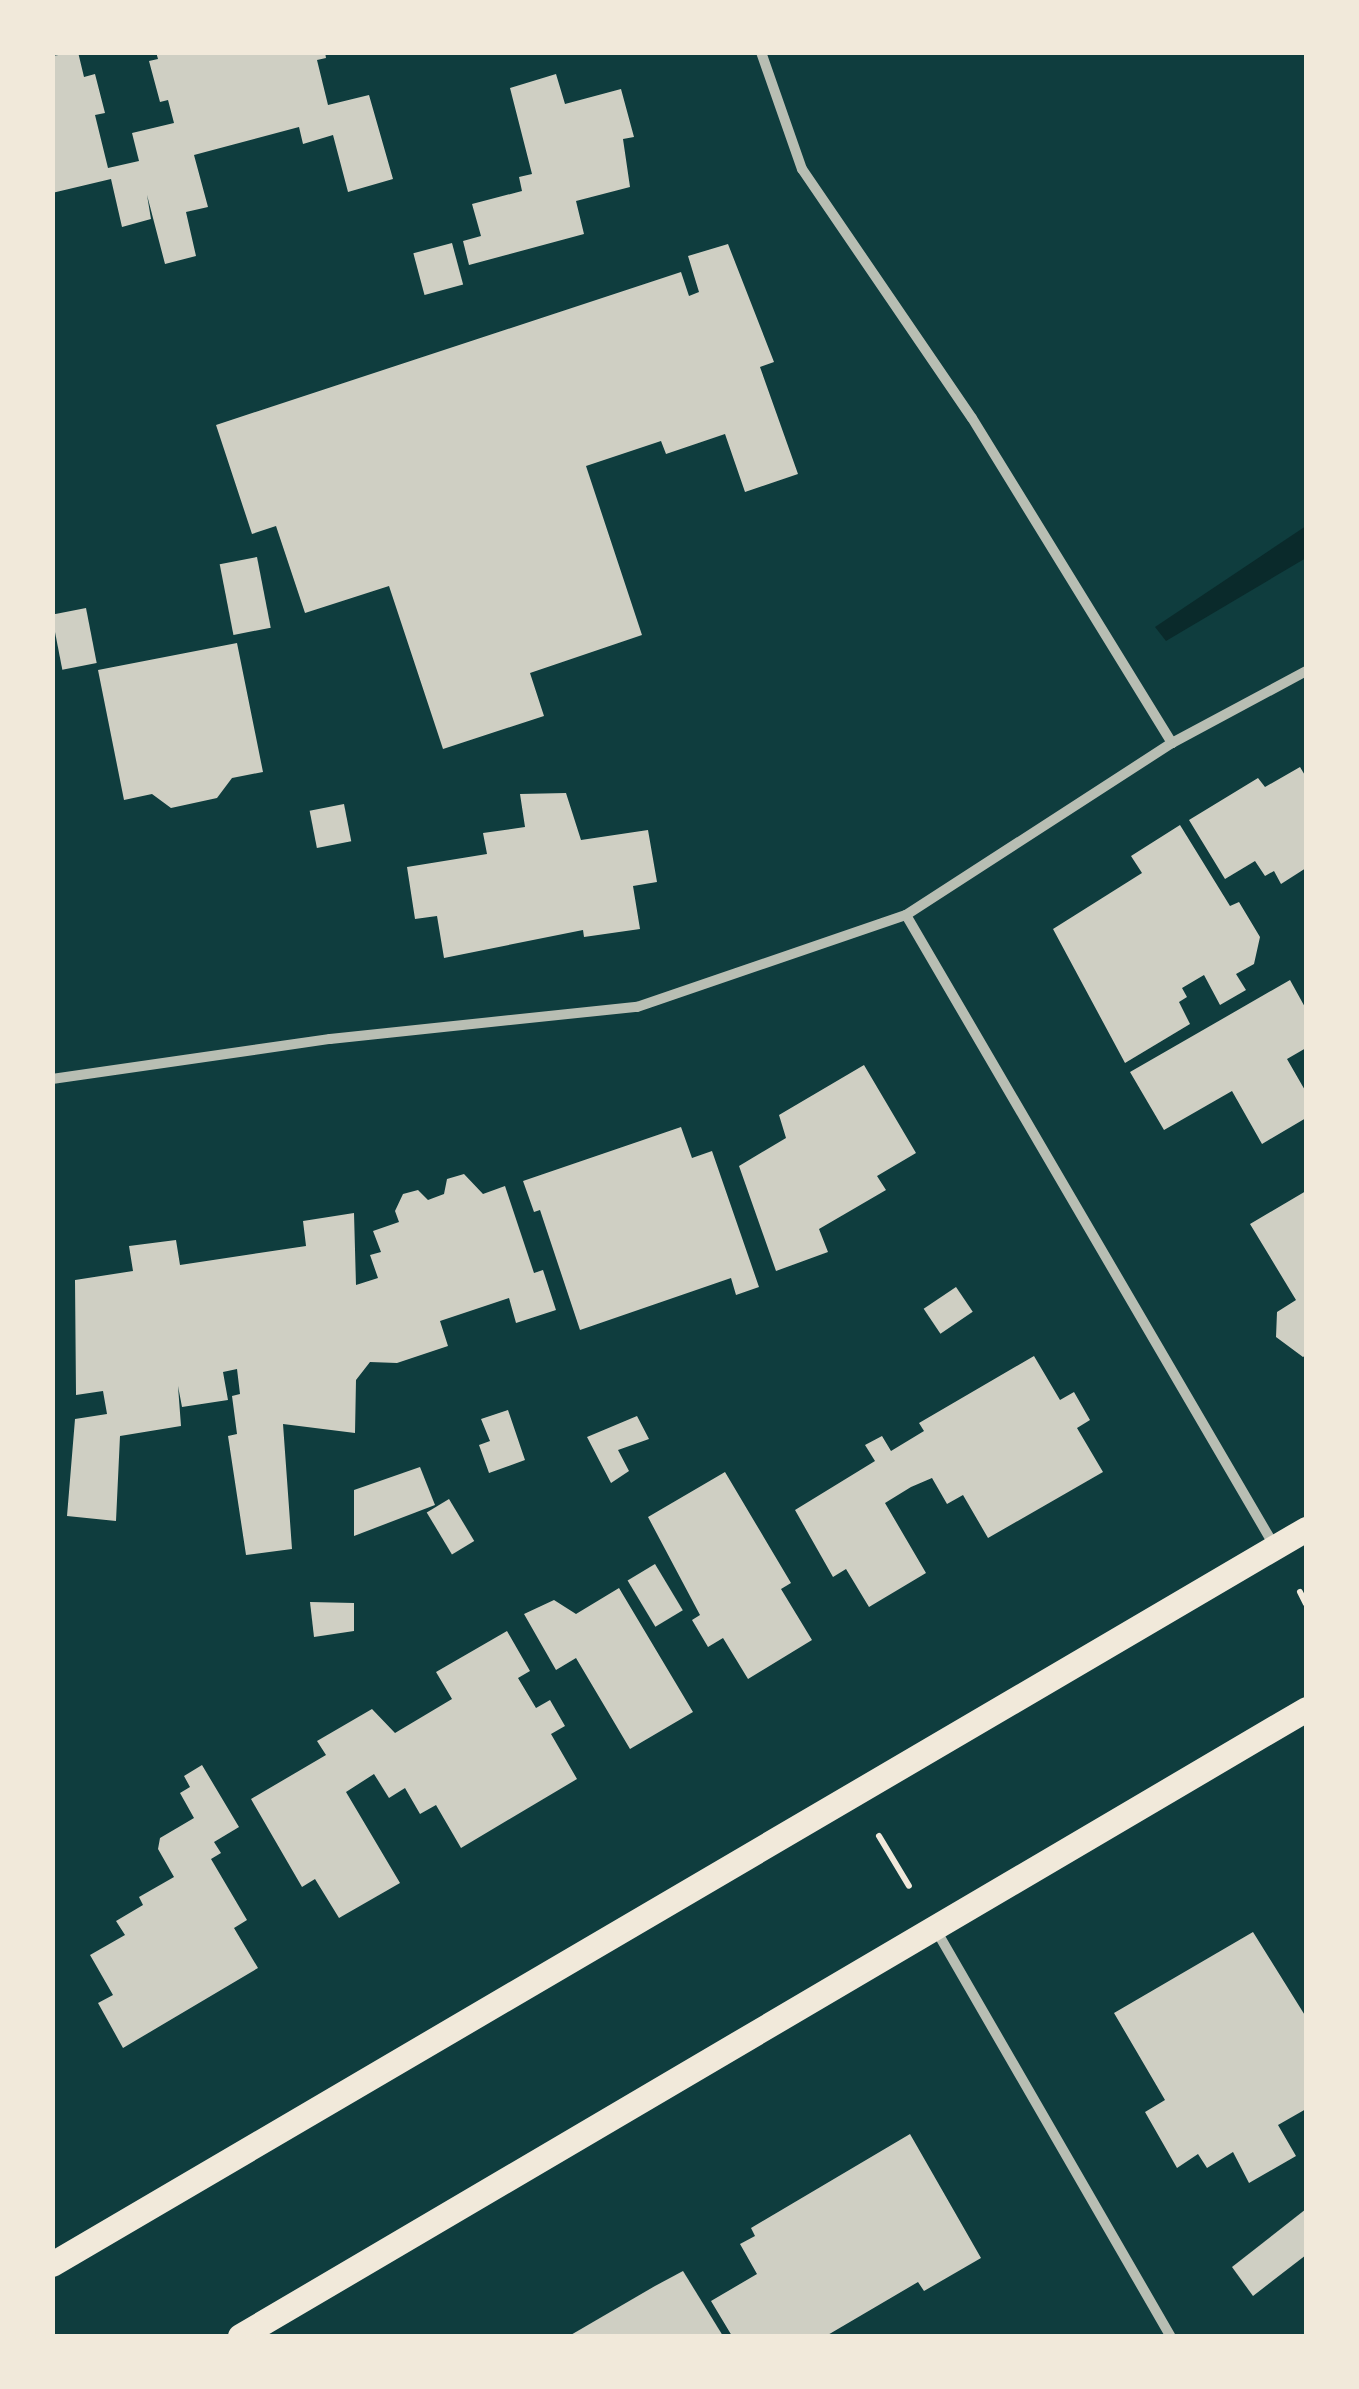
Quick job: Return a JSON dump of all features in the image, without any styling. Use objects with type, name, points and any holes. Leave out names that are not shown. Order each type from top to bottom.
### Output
[{"type":"main road","points":[[52,2264],[1306,1529]]},
{"type":"main road","points":[[240,2336],[1306,1709]]},
{"type":"street","points":[[761,52],[802,169],[972,418],[1172,743]]},
{"type":"street","points":[[52,1079],[330,1040],[638,1007],[906,914],[1172,743],[1306,671]]},
{"type":"street","points":[[906,914],[1275,1547]]},
{"type":"street","points":[[936,1930],[1170,2336]]},
{"type":"path","points":[[854,1794],[936,1930]]},
{"type":"water","points":[[1306,526],[1306,558],[1166,641],[1155,627]]},
{"type":"building","points":[[78,52],[84,77],[95,74],[105,113],[95,115],[108,168],[139,161],[132,133],[174,123],[168,100],[160,102],[149,61],[158,59],[156,52],[325,52],[326,58],[317,60],[328,105],[369,95],[393,179],[348,192],[333,135],[303,144],[299,127],[194,155],[208,207],[186,212],[196,256],[165,264],[147,195],[151,219],[122,227],[111,179],[52,193],[52,56]]},
{"type":"building","points":[[556,74],[565,104],[621,89],[634,137],[623,139],[630,187],[576,201],[584,234],[469,265],[463,241],[481,236],[472,204],[522,191],[519,177],[532,174],[510,88]]},
{"type":"building","points":[[452,243],[463,285],[424,295],[413,253]]},
{"type":"building","points":[[728,244],[774,362],[760,367],[798,474],[745,492],[725,434],[666,454],[661,441],[586,466],[642,635],[530,673],[544,716],[443,749],[389,586],[305,613],[276,526],[252,534],[216,425],[681,272],[689,296],[699,292],[688,256]]},
{"type":"building","points":[[257,557],[271,628],[233,635],[220,564]]},
{"type":"building","points":[[86,608],[97,663],[62,670],[52,615]]},
{"type":"building","points":[[237,643],[263,772],[232,778],[217,798],[171,808],[152,794],[124,800],[98,670]]},
{"type":"building","points":[[1300,767],[1306,777],[1306,868],[1281,884],[1274,871],[1265,876],[1255,861],[1225,879],[1189,820],[1258,778],[1265,787]]},
{"type":"building","points":[[566,793],[581,840],[648,830],[657,882],[633,886],[640,929],[584,937],[583,930],[444,958],[437,916],[415,919],[407,867],[487,854],[483,833],[525,827],[520,794]]},
{"type":"building","points":[[344,804],[351,841],[317,848],[310,811]]},
{"type":"building","points":[[1180,825],[1230,906],[1239,902],[1260,937],[1254,964],[1236,974],[1246,990],[1220,1005],[1204,975],[1182,988],[1187,997],[1179,1002],[1190,1024],[1125,1063],[1053,929],[1142,873],[1131,856]]},
{"type":"building","points":[[1290,980],[1306,1009],[1306,1048],[1287,1059],[1306,1092],[1306,1118],[1262,1144],[1232,1091],[1164,1130],[1130,1072]]},
{"type":"building","points":[[864,1065],[916,1153],[877,1176],[886,1190],[819,1229],[828,1252],[776,1271],[739,1166],[786,1138],[779,1115]]},
{"type":"building","points":[[681,1127],[692,1158],[712,1151],[759,1287],[736,1295],[731,1278],[580,1330],[540,1210],[534,1212],[523,1181]]},
{"type":"building","points":[[464,1174],[483,1194],[505,1186],[534,1273],[543,1270],[556,1310],[516,1323],[509,1298],[440,1321],[448,1346],[397,1363],[370,1362],[356,1380],[355,1433],[283,1424],[292,1549],[246,1555],[228,1436],[237,1434],[232,1396],[240,1394],[237,1369],[223,1372],[228,1400],[182,1407],[178,1386],[181,1426],[120,1436],[116,1521],[67,1516],[75,1419],[107,1414],[103,1391],[76,1395],[75,1280],[133,1271],[129,1246],[176,1240],[180,1265],[306,1246],[303,1221],[354,1213],[356,1285],[378,1278],[370,1255],[381,1252],[373,1231],[399,1222],[395,1211],[403,1194],[418,1190],[428,1200],[444,1194],[447,1179]]},
{"type":"building","points":[[1306,1191],[1303,1357],[1276,1337],[1277,1312],[1296,1300],[1250,1224]]},
{"type":"building","points":[[956,1287],[973,1312],[940,1334],[924,1309]]},
{"type":"building","points":[[1034,1356],[1060,1400],[1074,1392],[1090,1420],[1077,1428],[1103,1472],[988,1538],[963,1495],[947,1504],[932,1478],[911,1487],[885,1503],[926,1573],[869,1607],[846,1569],[833,1577],[795,1510],[875,1461],[865,1445],[882,1436],[891,1451],[924,1431],[919,1423]]},
{"type":"building","points":[[508,1410],[525,1460],[489,1473],[479,1445],[490,1441],[481,1419]]},
{"type":"building","points":[[637,1416],[649,1439],[618,1450],[629,1471],[611,1483],[587,1437]]},
{"type":"building","points":[[420,1467],[435,1505],[354,1536],[354,1490]]},
{"type":"building","points":[[725,1472],[791,1583],[781,1589],[812,1640],[748,1679],[723,1638],[708,1647],[692,1620],[700,1615],[648,1517]]},
{"type":"building","points":[[449,1499],[474,1541],[452,1554],[427,1512]]},
{"type":"building","points":[[655,1564],[683,1610],[655,1627],[628,1580]]},
{"type":"building","points":[[619,1588],[693,1712],[630,1749],[576,1658],[556,1670],[524,1614],[554,1600],[576,1614]]},
{"type":"building","points":[[310,1602],[354,1603],[354,1631],[314,1637]]},
{"type":"building","points":[[507,1631],[530,1671],[518,1678],[536,1708],[550,1700],[565,1726],[551,1734],[577,1779],[461,1848],[436,1805],[420,1814],[405,1788],[389,1798],[374,1774],[346,1792],[400,1883],[339,1918],[315,1879],[302,1887],[251,1799],[326,1755],[317,1741],[372,1709],[395,1733],[452,1699],[436,1672]]},
{"type":"building","points":[[202,1765],[239,1827],[214,1842],[221,1853],[211,1859],[247,1920],[234,1928],[258,1968],[123,2048],[98,2003],[113,1995],[90,1955],[125,1935],[116,1921],[143,1905],[139,1897],[174,1877],[158,1849],[160,1838],[194,1818],[180,1793],[190,1787],[184,1776]]},
{"type":"building","points":[[1253,1932],[1306,2017],[1306,2109],[1278,2125],[1296,2156],[1249,2183],[1233,2152],[1207,2168],[1198,2154],[1177,2168],[1145,2112],[1165,2100],[1114,2013]]},
{"type":"building","points":[[910,2134],[981,2258],[924,2291],[918,2282],[826,2336],[732,2336],[711,2301],[757,2274],[740,2244],[755,2236],[751,2228]]},
{"type":"building","points":[[1306,2209],[1306,2255],[1253,2296],[1232,2267]]},
{"type":"building","points":[[683,2271],[723,2336],[569,2336],[655,2286]]}]
